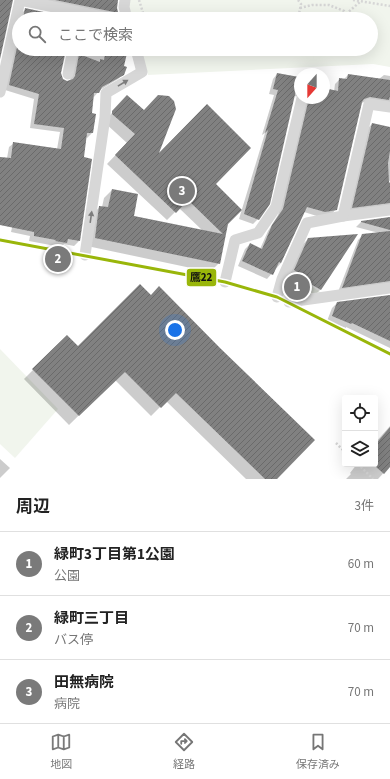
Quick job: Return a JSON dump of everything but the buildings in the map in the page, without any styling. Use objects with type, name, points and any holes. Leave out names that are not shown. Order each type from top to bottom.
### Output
[{"type":"street","points":[[17,12],[20,0],[65,12]]},
{"type":"street","points":[[125,0],[124,7],[126,12]]},
{"type":"street","points":[[0,92],[12,37]]},
{"type":"street","points":[[68,74],[72,56]]},
{"type":"street","points":[[86,255],[105,117],[106,93],[142,72],[138,56]]},
{"type":"street","points":[[225,282],[235,240],[258,233],[276,207],[301,104]]},
{"type":"street","points":[[343,216],[369,104],[390,107]]},
{"type":"street","points":[[278,297],[285,272],[307,223],[343,216],[390,210]]},
{"type":"street","points":[[289,302],[390,288]]},
{"type":"path","points":[[139,0],[143,12]]},
{"type":"path","points":[[298,0],[301,4],[299,12]]},
{"type":"path","points":[[353,0],[390,6]]},
{"type":"path","points":[[348,12],[361,1]]},
{"type":"path","points":[[300,8],[312,5],[329,5],[345,12]]},
{"type":"path","points":[[285,272],[323,298]]},
{"type":"path","points":[[336,442],[342,449]]},
{"type":"path","points":[[361,467],[373,479]]},
{"type":"shaded area","points":[[128,0],[390,0],[390,67],[373,64],[148,75],[143,56],[378,56],[378,12],[130,12]]},
{"type":"shaded area","points":[[288,271],[325,295],[289,301],[279,296]]},
{"type":"shaded area","points":[[0,349],[58,409],[15,458],[0,444]]},
{"type":"transit line","name":"鷹22","points":[[0,240],[225,282],[277,297],[390,354]]},
{"type":"place","name":"田無病院","points":[[182,191]]},
{"type":"place","name":"緑町三丁目","points":[[58,259]]},
{"type":"place","name":"緑町3丁目第1公園","points":[[297,287]]}]
